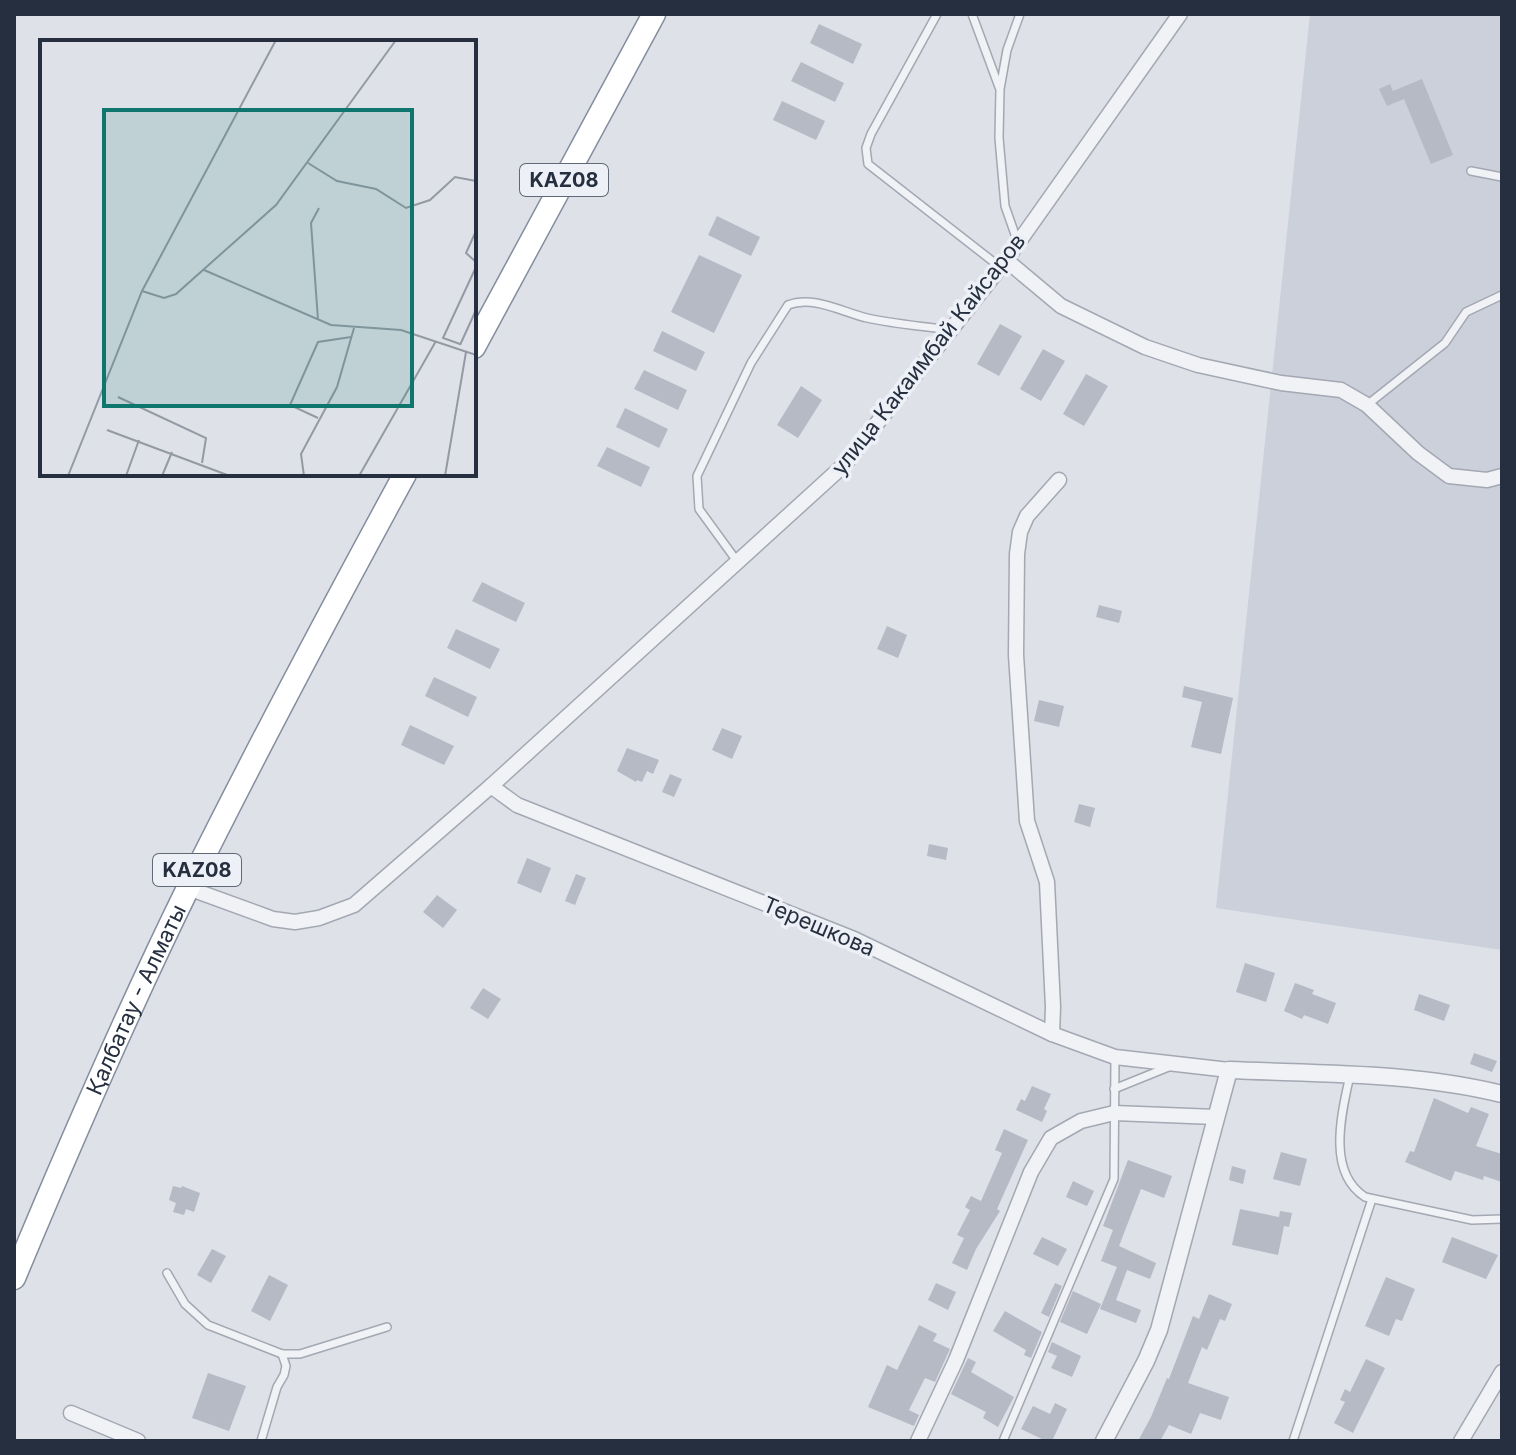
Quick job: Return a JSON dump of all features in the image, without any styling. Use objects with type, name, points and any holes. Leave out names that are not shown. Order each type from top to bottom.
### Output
[{"type":"highway","name":"KAZ08","points":[[476,343],[654,14]]},
{"type":"highway","name":"Қалбатау - Алматы","points":[[14,1278],[65,1156],[188,888],[404,476]]},
{"type":"street","name":"улица Какаимбай Кайсаров","points":[[491,786],[739,564],[844,465],[1003,263],[1180,14]]},
{"type":"street","points":[[1003,263],[1061,306],[1145,347],[1198,365],[1281,383],[1341,390],[1367,405],[1418,453],[1449,476],[1487,480],[1502,476]]},
{"type":"street","points":[[1052,1034],[1047,882],[1027,821],[1016,655],[1020,532],[1027,516],[1059,480]]},
{"type":"street","points":[[188,888],[273,919],[295,922],[319,918],[354,905],[491,786]]},
{"type":"street","name":"Терешкова","points":[[491,786],[517,805],[854,939],[1052,1034],[1115,1057],[1229,1070],[1410,1077],[1502,1094]]},
{"type":"street","points":[[1104,1441],[1159,1330],[1229,1070]]},
{"type":"street","points":[[918,1441],[956,1360],[1031,1172],[1051,1138],[1081,1121],[1114,1113],[1216,1117]]},
{"type":"street","points":[[1461,1441],[1502,1372]]},
{"type":"street","points":[[71,1413],[138,1441]]},
{"type":"lane","points":[[937,14],[871,134],[866,159],[868,164],[1003,263]]},
{"type":"lane","points":[[972,14],[1000,89]]},
{"type":"lane","points":[[1018,242],[1005,206],[999,138],[1000,89],[1007,50],[1020,14]]},
{"type":"lane","points":[[1471,171],[1502,177]]},
{"type":"lane","points":[[1367,405],[1445,343],[1466,312],[1502,295]]},
{"type":"lane","points":[[739,564],[699,509],[697,476],[751,363],[788,305],[811,302],[866,317],[951,331]]},
{"type":"lane","points":[[1003,1441],[1114,1179],[1115,1057]]},
{"type":"lane","points":[[1114,1089],[1177,1064]]},
{"type":"lane","points":[[1350,1075],[1341,1119],[1341,1155],[1346,1177],[1354,1190],[1372,1199],[1472,1220],[1502,1219]]},
{"type":"lane","points":[[1293,1441],[1372,1199]]},
{"type":"lane","points":[[167,1273],[185,1304],[208,1325],[282,1354],[300,1354],[387,1327]]},
{"type":"lane","points":[[261,1441],[277,1387],[284,1375],[286,1366],[282,1354]]},
{"type":"shaded area","points":[[1310,14],[1502,14],[1502,950],[1216,908]]},
{"type":"building","points":[[819,24],[862,44],[853,64],[810,43]]},
{"type":"building","points":[[801,62],[844,83],[835,102],[791,81]]},
{"type":"building","points":[[1422,79],[1453,155],[1431,164],[1404,99],[1387,106],[1379,89],[1390,84],[1393,91]]},
{"type":"building","points":[[782,101],[825,121],[816,140],[773,120]]},
{"type":"building","points":[[717,216],[760,237],[751,256],[708,235]]},
{"type":"building","points":[[699,255],[742,275],[714,333],[671,312]]},
{"type":"building","points":[[1000,324],[1022,336],[999,376],[977,364]]},
{"type":"building","points":[[662,331],[705,352],[696,371],[653,351]]},
{"type":"building","points":[[1043,349],[1065,361],[1041,401],[1020,389]]},
{"type":"building","points":[[644,370],[687,390],[678,410],[634,389]]},
{"type":"building","points":[[1086,374],[1108,386],[1084,426],[1063,414]]},
{"type":"building","points":[[801,386],[822,400],[798,438],[777,425]]},
{"type":"building","points":[[625,408],[668,429],[659,448],[616,427]]},
{"type":"building","points":[[607,447],[650,467],[641,487],[597,466]]},
{"type":"building","points":[[482,582],[525,603],[516,622],[472,601]]},
{"type":"building","points":[[1099,605],[1122,611],[1119,623],[1096,617]]},
{"type":"building","points":[[887,626],[907,635],[898,658],[877,649]]},
{"type":"building","points":[[456,629],[500,649],[490,669],[447,648]]},
{"type":"building","points":[[434,677],[477,697],[468,717],[425,696]]},
{"type":"building","points":[[1184,686],[1233,698],[1221,754],[1191,747],[1202,702],[1182,697]]},
{"type":"building","points":[[1039,700],[1064,706],[1059,727],[1034,721]]},
{"type":"building","points":[[410,725],[454,746],[444,765],[401,745]]},
{"type":"building","points":[[722,728],[742,736],[732,759],[712,750]]},
{"type":"building","points":[[627,748],[659,760],[653,774],[647,771],[642,782],[636,782],[617,771]]},
{"type":"building","points":[[670,774],[682,779],[674,797],[662,792]]},
{"type":"building","points":[[1079,804],[1095,808],[1090,827],[1074,822]]},
{"type":"building","points":[[929,844],[948,848],[946,860],[927,856]]},
{"type":"building","points":[[527,858],[551,868],[541,893],[517,883]]},
{"type":"building","points":[[576,874],[586,878],[575,905],[565,901]]},
{"type":"building","points":[[437,895],[457,910],[443,928],[423,912]]},
{"type":"building","points":[[1245,963],[1275,973],[1266,1002],[1236,992]]},
{"type":"building","points":[[1295,983],[1314,990],[1312,994],[1336,1003],[1328,1024],[1304,1015],[1302,1019],[1284,1011]]},
{"type":"building","points":[[483,988],[501,999],[488,1019],[470,1008]]},
{"type":"building","points":[[1419,994],[1450,1005],[1444,1021],[1414,1010]]},
{"type":"building","points":[[1474,1053],[1497,1061],[1492,1072],[1470,1064]]},
{"type":"building","points":[[1032,1086],[1051,1094],[1042,1122],[1016,1110],[1021,1099],[1025,1101]]},
{"type":"building","points":[[1434,1098],[1468,1113],[1471,1107],[1489,1114],[1476,1146],[1502,1154],[1502,1182],[1455,1171],[1451,1181],[1405,1162],[1410,1151],[1414,1152]]},
{"type":"building","points":[[1004,1129],[1028,1140],[997,1209],[1000,1211],[967,1270],[952,1263],[964,1238],[957,1235],[970,1210],[965,1207],[971,1196],[981,1201],[1002,1153],[995,1150]]},
{"type":"building","points":[[1281,1152],[1307,1159],[1300,1186],[1273,1179]]},
{"type":"building","points":[[1128,1160],[1172,1176],[1164,1198],[1141,1189],[1119,1246],[1156,1263],[1150,1279],[1127,1270],[1116,1300],[1141,1310],[1136,1323],[1100,1309],[1117,1267],[1101,1261],[1113,1230],[1103,1226]]},
{"type":"building","points":[[1232,1166],[1246,1170],[1243,1184],[1229,1180]]},
{"type":"building","points":[[1073,1181],[1094,1191],[1087,1206],[1066,1197]]},
{"type":"building","points":[[173,1186],[200,1193],[194,1212],[186,1209],[184,1215],[173,1212],[176,1203],[169,1200]]},
{"type":"building","points":[[1240,1209],[1279,1217],[1280,1211],[1292,1213],[1289,1227],[1284,1226],[1278,1255],[1232,1245]]},
{"type":"building","points":[[1042,1237],[1067,1249],[1058,1266],[1033,1254]]},
{"type":"building","points":[[1452,1237],[1498,1255],[1486,1279],[1442,1262]]},
{"type":"building","points":[[212,1249],[226,1256],[211,1283],[197,1275]]},
{"type":"building","points":[[269,1275],[288,1285],[270,1321],[251,1311]]},
{"type":"building","points":[[1386,1277],[1415,1289],[1402,1321],[1396,1319],[1389,1336],[1365,1326]]},
{"type":"building","points":[[936,1283],[956,1292],[948,1310],[928,1300]]},
{"type":"building","points":[[1055,1283],[1062,1286],[1049,1317],[1041,1313]]},
{"type":"building","points":[[1073,1291],[1101,1304],[1087,1334],[1060,1322]]},
{"type":"building","points":[[1209,1294],[1232,1304],[1225,1321],[1220,1319],[1207,1350],[1202,1347],[1188,1383],[1229,1397],[1221,1420],[1200,1413],[1191,1434],[1169,1425],[1160,1441],[1138,1441],[1169,1379],[1193,1316],[1199,1319]]},
{"type":"building","points":[[1005,1311],[1042,1332],[1031,1358],[1024,1355],[1026,1350],[993,1331]]},
{"type":"building","points":[[919,1325],[937,1334],[933,1341],[950,1349],[935,1382],[925,1378],[909,1410],[919,1415],[914,1426],[868,1407],[887,1365],[897,1370]]},
{"type":"building","points":[[1052,1342],[1081,1356],[1072,1377],[1051,1368],[1057,1356],[1048,1352]]},
{"type":"building","points":[[968,1358],[976,1362],[971,1372],[1014,1397],[998,1427],[983,1418],[986,1412],[951,1394]]},
{"type":"building","points":[[1366,1359],[1385,1368],[1353,1433],[1334,1423],[1345,1402],[1340,1400],[1345,1389],[1350,1392]]},
{"type":"building","points":[[208,1373],[246,1386],[229,1431],[192,1418]]},
{"type":"building","points":[[1055,1403],[1067,1409],[1052,1441],[1021,1429],[1033,1406],[1050,1414]]}]
